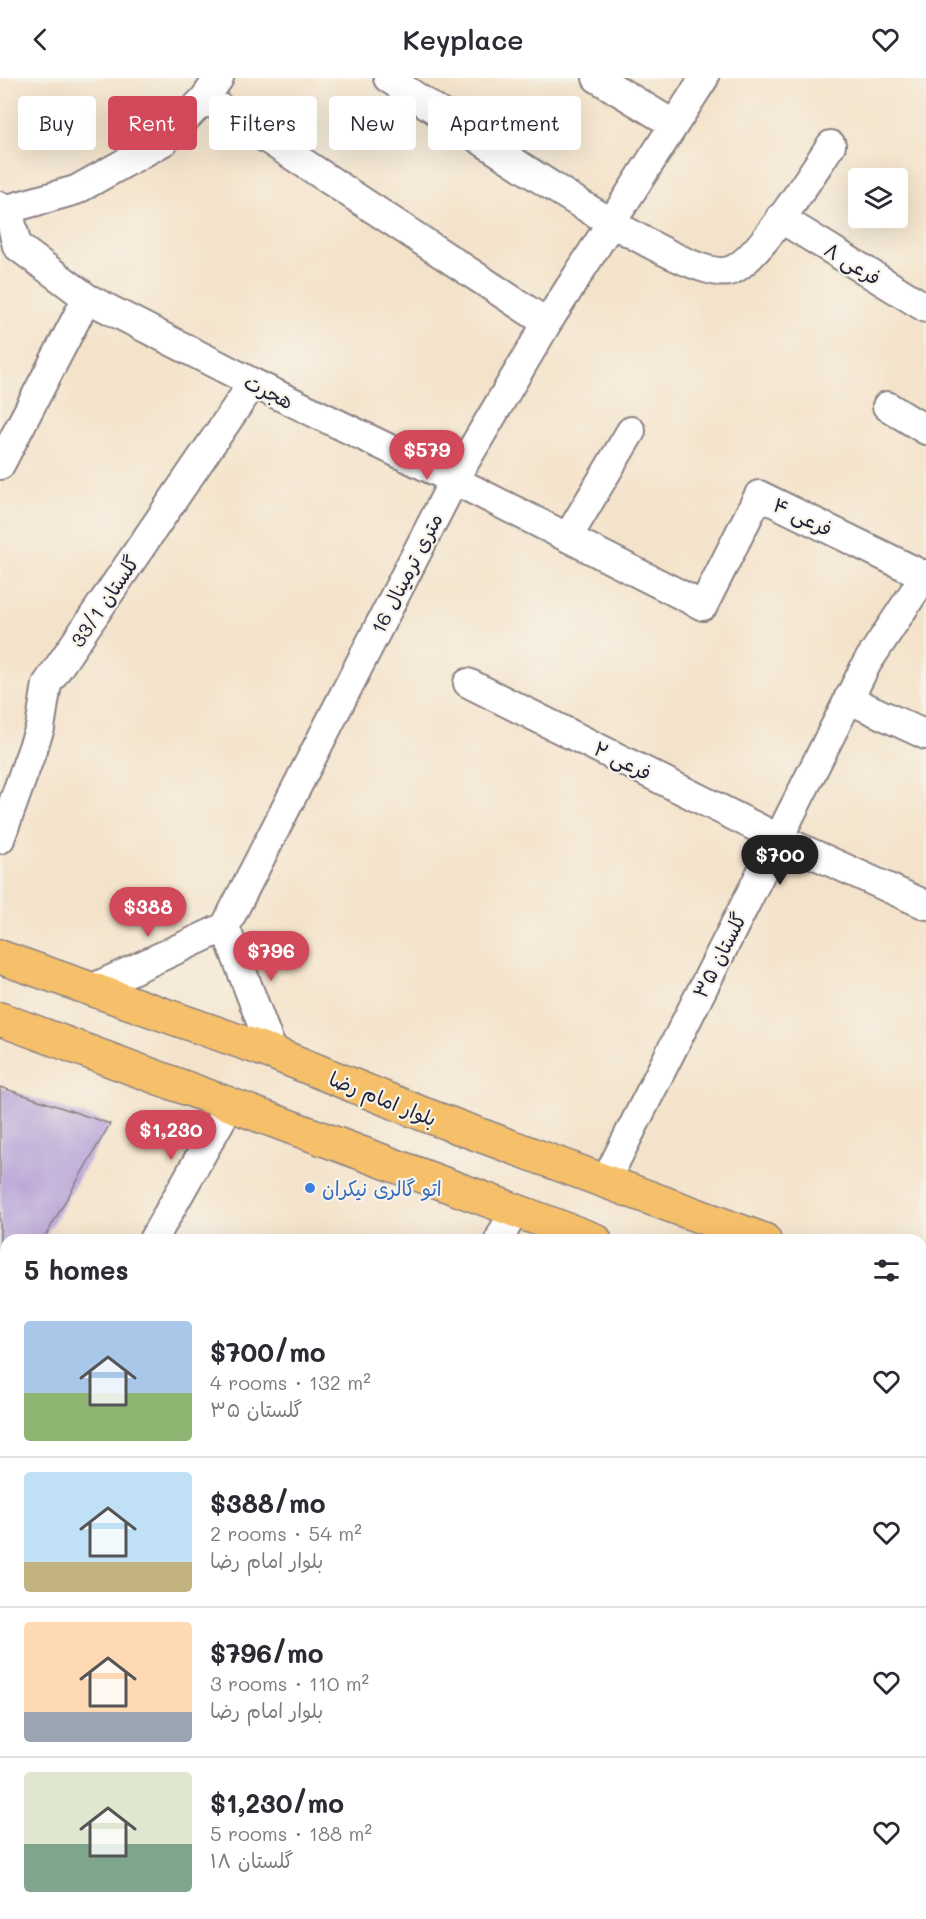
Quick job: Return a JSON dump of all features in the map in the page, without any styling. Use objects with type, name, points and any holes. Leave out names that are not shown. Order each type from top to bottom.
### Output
[{"type":"main road","name":"بلوار امام رضا","points":[[0,957],[273,1053],[423,1114],[748,1234]]},
{"type":"main road","points":[[0,1019],[578,1234]]},
{"type":"street","points":[[388,78],[611,224],[702,269],[729,272],[752,257],[831,145]]},
{"type":"street","points":[[597,78],[673,124]]},
{"type":"street","name":"16 متری ترمینال","points":[[225,927],[454,480],[547,323],[704,78]]},
{"type":"street","points":[[4,207],[76,190],[164,141],[212,88],[547,323]]},
{"type":"street","name":"هجرت","points":[[4,207],[17,246],[87,298],[703,606]]},
{"type":"street","name":"فرعی ۸","points":[[780,218],[926,308]]},
{"type":"street","points":[[0,465],[87,298]]},
{"type":"street","name":"گلستان 33/1","points":[[0,839],[40,728],[47,684],[253,383]]},
{"type":"street","points":[[887,406],[926,429]]},
{"type":"street","points":[[568,537],[631,431]]},
{"type":"street","name":"فرعی ۴","points":[[703,606],[759,495],[926,575]]},
{"type":"street","name":"گلستان ۳۵","points":[[605,1182],[867,663],[926,575]]},
{"type":"street","name":"فرعی ۲","points":[[468,683],[778,838],[926,905]]},
{"type":"street","points":[[848,699],[926,735]]},
{"type":"street","points":[[89,990],[225,927],[273,1053]]},
{"type":"street","points":[[156,1234],[230,1104]]},
{"type":"street","points":[[503,1234],[514,1211]]},
{"type":"building","points":[[0,1087],[110,1124],[46,1234],[0,1234]]},
{"type":"place","name":"اتو گالری نیکران","points":[[310,1188]]}]
